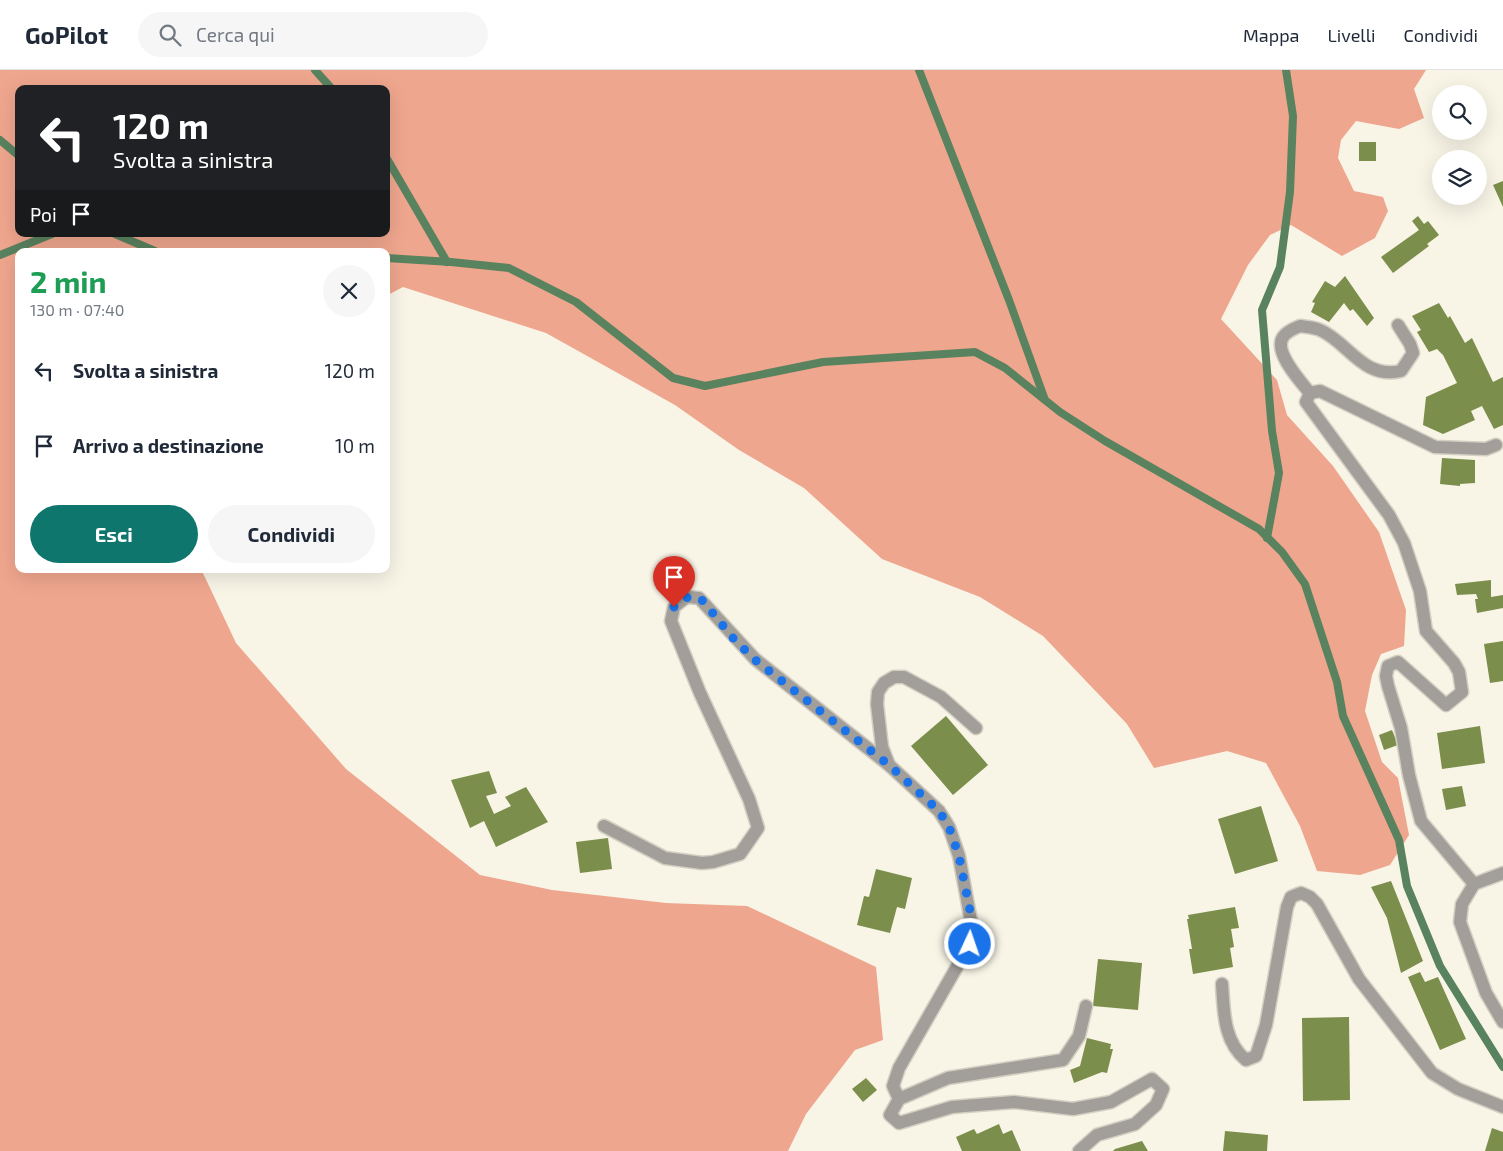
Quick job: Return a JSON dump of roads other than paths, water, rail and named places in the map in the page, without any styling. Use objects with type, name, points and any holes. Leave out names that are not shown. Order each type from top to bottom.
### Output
[{"type":"street","points":[[1310,393],[1290,368],[1281,348],[1283,337],[1300,326],[1320,330],[1371,368],[1391,373],[1401,371],[1413,353],[1410,344],[1398,325]]},
{"type":"street","points":[[1310,393],[1320,391],[1435,447],[1486,449],[1496,445]]},
{"type":"street","points":[[1310,393],[1306,402],[1311,410],[1389,515],[1404,543],[1420,590],[1426,631],[1448,655],[1459,672],[1462,692],[1446,705],[1398,662],[1388,666],[1386,676],[1401,728],[1420,821],[1474,884]]},
{"type":"street","points":[[604,826],[665,858],[702,862],[714,862],[740,854],[758,828],[749,799],[700,693],[671,621],[674,607],[688,597],[699,598],[733,638],[754,659],[889,765],[939,811],[949,827],[959,856],[972,921],[970,944],[964,958],[899,1068],[893,1086],[899,1099]]},
{"type":"street","points":[[889,765],[882,747],[877,704],[878,692],[884,683],[894,677],[904,677],[941,697],[976,728]]},
{"type":"street","points":[[1503,872],[1474,884],[1462,904],[1460,922],[1486,993],[1503,1022]]},
{"type":"street","points":[[1222,984],[1224,1018],[1232,1044],[1246,1060],[1256,1056],[1266,1026],[1287,907],[1291,897],[1301,893],[1310,897],[1317,904],[1359,979],[1432,1073],[1458,1089],[1503,1107]]},
{"type":"street","points":[[1079,1151],[1097,1135],[1135,1124],[1156,1105],[1163,1089],[1152,1080],[1111,1102],[1073,1109],[1014,1102],[952,1107],[899,1122],[890,1115],[899,1099],[948,1078],[1063,1060],[1079,1036],[1086,1006]]},
{"type":"waterway","points":[[315,70],[328,85]]},
{"type":"waterway","points":[[919,70],[1009,300],[1045,400]]},
{"type":"waterway","points":[[1267,538],[1279,473],[1272,431],[1262,310],[1280,267],[1290,192],[1293,116],[1286,70]]},
{"type":"waterway","points":[[0,140],[15,153]]},
{"type":"waterway","points":[[390,164],[447,262]]},
{"type":"waterway","points":[[17,248],[45,237]]},
{"type":"waterway","points":[[122,237],[148,248]]},
{"type":"waterway","points":[[0,255],[15,249]]},
{"type":"waterway","points":[[390,258],[509,268],[576,302],[673,378],[705,386],[823,362],[975,352],[1005,368],[1060,412],[1105,441],[1259,529],[1282,552],[1305,584],[1337,682],[1343,716],[1399,840],[1407,886],[1440,966],[1503,1067]]}]
